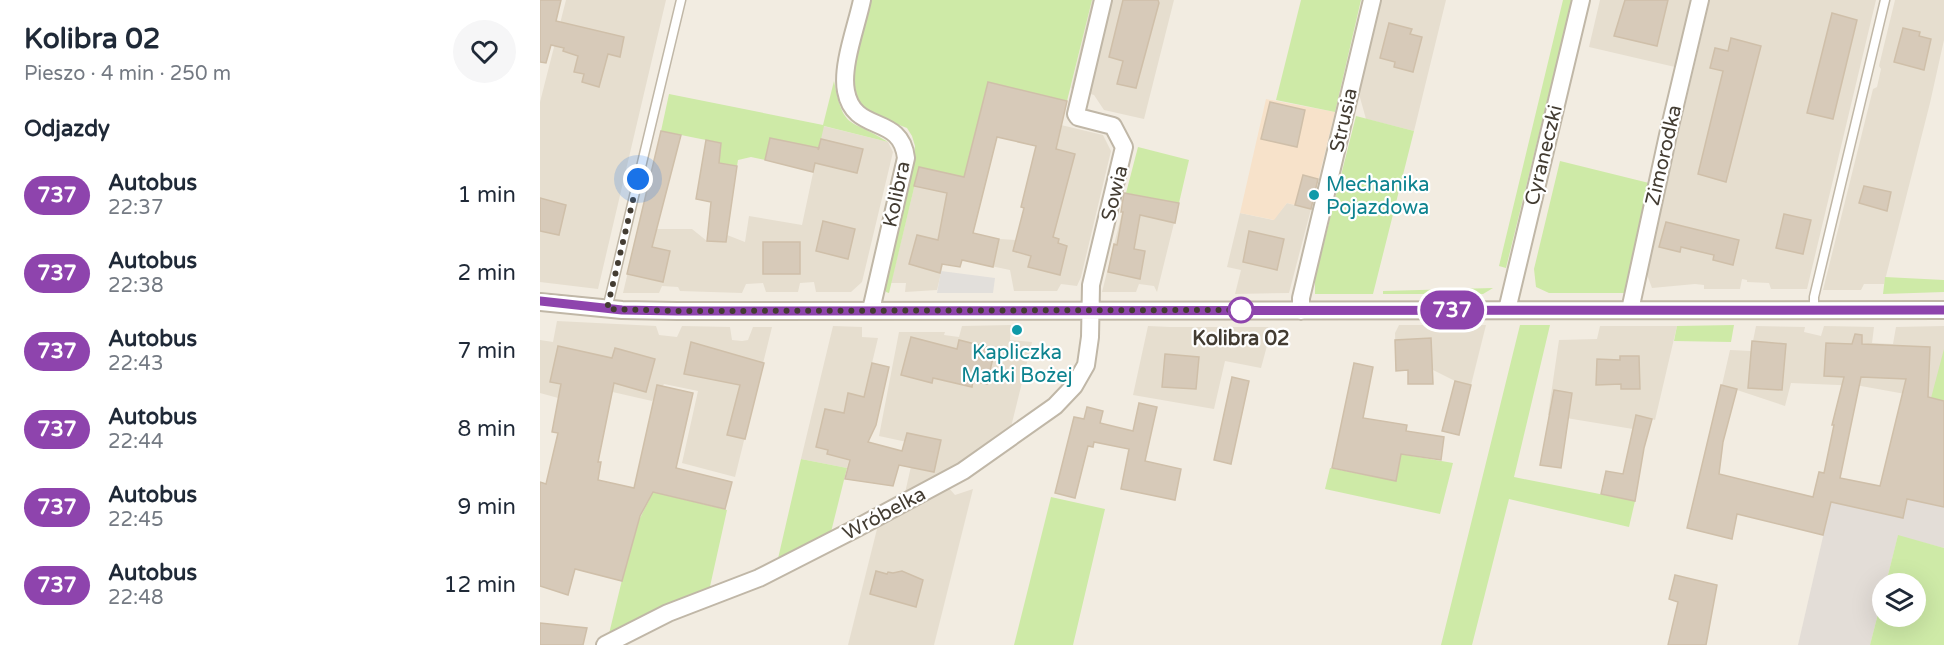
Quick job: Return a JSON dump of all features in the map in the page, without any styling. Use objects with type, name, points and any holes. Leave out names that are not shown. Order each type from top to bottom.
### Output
[{"type":"street","name":"Kolibra","points":[[862,0],[845,76],[846,91],[850,105],[857,113],[897,134],[904,144],[906,158],[871,310]]},
{"type":"street","name":"Sowia","points":[[1089,311],[1091,285],[1124,147],[1111,124],[1078,117],[1076,114],[1103,0]]},
{"type":"street","name":"Strusia","points":[[1301,310],[1301,298],[1372,0]]},
{"type":"street","name":"Cyraneczki","points":[[1507,310],[1581,0]]},
{"type":"street","name":"Zimorodka","points":[[1630,310],[1700,0]]},
{"type":"street","points":[[540,302],[607,309],[1944,310]]},
{"type":"street","name":"Wróbelka","points":[[606,645],[668,614],[731,591],[795,561],[963,471],[1001,446],[1056,406],[1081,376],[1090,345],[1089,311]]},
{"type":"lane","points":[[607,309],[681,0]]},
{"type":"lane","points":[[1814,310],[1817,286],[1885,0]]},
{"type":"shaded area","points":[[566,0],[666,0],[598,289],[540,282],[540,102]]},
{"type":"shaded area","points":[[1092,0],[1174,0],[1144,119],[1104,110],[1094,95],[1071,88]]},
{"type":"shaded area","points":[[1382,0],[1446,0],[1414,131],[1366,119],[1359,94]]},
{"type":"shaded area","points":[[1600,0],[1691,0],[1675,67],[1589,47]]},
{"type":"shaded area","points":[[1710,0],[1876,0],[1807,289],[1771,289],[1769,283],[1747,282],[1742,279],[1740,289],[1704,289],[1704,285],[1695,284],[1652,288],[1646,272]]},
{"type":"shaded area","points":[[1895,0],[1944,0],[1944,40],[1930,103],[1884,284],[1864,284],[1861,290],[1823,290],[1873,89],[1877,87],[1881,69],[1879,66]]},
{"type":"shaded area","points":[[1266,99],[1335,112],[1311,209],[1287,203],[1274,220],[1240,213]]},
{"type":"shaded area","points":[[1061,125],[1103,135],[1111,151],[1081,277],[1077,286],[1061,284],[1057,291],[1014,291],[1010,270],[962,260],[999,239],[1016,240],[1013,251],[1029,256]]},
{"type":"shaded area","points":[[823,126],[888,142],[893,152],[862,282],[851,292],[816,292],[814,282],[800,283],[798,292],[766,292],[763,283],[746,284],[742,293],[680,291],[678,287],[662,286],[659,293],[623,293],[639,225],[656,229],[692,229],[707,241],[726,242],[727,235],[745,242],[749,216],[802,225]]},
{"type":"shaded area","points":[[919,167],[964,177],[937,290],[905,292],[906,283],[891,283]]},
{"type":"shaded area","points":[[1125,192],[1179,203],[1157,292],[1154,286],[1139,284],[1136,292],[1102,292]]},
{"type":"shaded area","points":[[1287,203],[1311,209],[1289,293],[1235,294],[1241,270],[1227,267],[1240,213],[1273,220]]},
{"type":"shaded area","points":[[941,271],[995,278],[993,293],[937,293]]},
{"type":"shaded area","points":[[557,321],[656,326],[659,335],[677,337],[682,326],[730,327],[732,340],[742,341],[748,340],[753,327],[772,327],[735,477],[682,463],[698,391],[664,384],[652,401],[595,388],[591,407],[540,393],[540,340],[553,342]]},
{"type":"shaded area","points":[[1011,325],[1010,340],[1032,342],[1010,431],[979,454],[905,493],[916,444],[879,436],[899,332],[945,332],[944,335],[959,337],[962,326]]},
{"type":"shaded area","points":[[1399,325],[1486,325],[1471,385],[1455,381],[1433,370],[1433,384],[1408,384],[1408,370],[1396,371],[1395,333]]},
{"type":"shaded area","points":[[833,326],[862,327],[862,337],[878,338],[847,468],[801,459]]},
{"type":"shaded area","points":[[1148,326],[1272,327],[1261,368],[1225,361],[1214,409],[1133,395]]},
{"type":"shaded area","points":[[1600,326],[1677,326],[1655,420],[1636,415],[1633,429],[1548,415],[1559,340],[1597,339]]},
{"type":"shaded area","points":[[1756,326],[1805,327],[1804,332],[1821,336],[1824,326],[1874,327],[1872,343],[1893,344],[1896,327],[1944,326],[1944,401],[1861,386],[1791,383],[1785,406],[1722,385],[1730,350],[1751,351]]},
{"type":"shaded area","points":[[1931,398],[1944,401],[1944,548],[1898,536],[1889,573],[1872,573],[1872,627],[1875,627],[1870,645],[1798,645],[1831,502],[1902,518]]},
{"type":"shaded area","points":[[948,487],[955,495],[973,489],[934,645],[848,645],[878,525]]},
{"type":"green space","points":[[870,0],[1092,0],[1067,101],[988,82],[964,177],[919,167],[889,293],[884,287],[912,174],[915,146],[907,128],[878,117],[860,105],[851,76]]},
{"type":"green space","points":[[1301,0],[1361,0],[1335,112],[1276,100]]},
{"type":"green space","points":[[1563,0],[1572,0],[1506,268],[1499,266]]},
{"type":"green space","points":[[834,81],[845,116],[856,125],[888,142],[824,126],[819,148],[770,138],[765,160],[751,157],[738,160],[737,166],[719,163],[721,143],[661,131],[669,94],[823,125]]},
{"type":"green space","points":[[1356,116],[1414,131],[1373,294],[1315,294],[1315,278]]},
{"type":"green space","points":[[1138,147],[1189,160],[1179,203],[1126,193]]},
{"type":"green space","points":[[1560,161],[1649,183],[1625,293],[1549,293],[1536,287],[1534,269]]},
{"type":"green space","points":[[1885,277],[1944,280],[1944,292],[1883,294]]},
{"type":"green space","points":[[1493,288],[1483,294],[1383,294],[1383,291]]},
{"type":"green space","points":[[1520,325],[1550,325],[1514,477],[1635,501],[1629,527],[1509,499],[1472,645],[1441,645]]},
{"type":"green space","points":[[1734,325],[1731,342],[1674,341],[1677,326]]},
{"type":"green space","points":[[1944,349],[1944,401],[1931,398]]},
{"type":"green space","points":[[1401,454],[1453,463],[1440,514],[1325,489],[1330,468],[1396,481]]},
{"type":"green space","points":[[801,459],[847,468],[830,536],[777,563]]},
{"type":"green space","points":[[653,492],[727,510],[709,591],[608,638],[634,530]]},
{"type":"green space","points":[[1051,497],[1105,509],[1073,645],[1014,645]]},
{"type":"green space","points":[[1898,535],[1944,548],[1944,645],[1870,645],[1875,627],[1926,627],[1926,573],[1888,573]]},
{"type":"building","points":[[540,0],[561,0],[556,21],[624,37],[620,57],[608,54],[599,87],[582,82],[584,74],[574,72],[578,56],[563,51],[564,48],[551,45],[546,63],[540,62]]},
{"type":"building","points":[[1123,0],[1158,0],[1159,3],[1136,88],[1117,84],[1123,61],[1109,57]]},
{"type":"building","points":[[1625,0],[1668,0],[1657,46],[1614,36]]},
{"type":"building","points":[[1832,13],[1857,20],[1833,119],[1807,113]]},
{"type":"building","points":[[1389,23],[1412,29],[1410,34],[1422,37],[1413,72],[1394,67],[1395,62],[1380,58]]},
{"type":"building","points":[[1903,28],[1920,32],[1919,36],[1931,39],[1924,70],[1894,62]]},
{"type":"building","points":[[1731,38],[1761,46],[1726,182],[1698,174],[1723,71],[1710,68],[1715,48],[1728,51]]},
{"type":"building","points":[[988,82],[1067,101],[1056,149],[1075,154],[1053,237],[1059,239],[1058,243],[1067,246],[1060,275],[1028,267],[1031,256],[1013,251],[1036,146],[997,137],[973,233],[999,239],[993,267],[962,260],[960,267],[942,264],[940,273],[909,264],[917,235],[938,240],[947,193],[914,186],[919,167],[964,177]]},
{"type":"building","points":[[1270,102],[1305,110],[1297,147],[1261,139]]},
{"type":"building","points":[[661,131],[681,135],[652,247],[670,251],[663,282],[627,274]]},
{"type":"building","points":[[770,138],[819,148],[821,139],[863,149],[857,173],[815,163],[813,172],[765,160]]},
{"type":"building","points":[[706,140],[721,143],[719,163],[737,166],[726,242],[707,241],[711,202],[696,199]]},
{"type":"building","points":[[1303,175],[1318,179],[1311,209],[1295,205]]},
{"type":"building","points":[[1864,186],[1891,192],[1887,211],[1859,203]]},
{"type":"building","points":[[1124,193],[1179,203],[1175,223],[1140,215],[1134,249],[1145,251],[1140,279],[1108,272],[1114,244],[1117,245]]},
{"type":"building","points":[[540,198],[566,205],[559,235],[540,231]]},
{"type":"building","points":[[1784,214],[1811,220],[1803,254],[1776,248]]},
{"type":"building","points":[[823,221],[855,229],[848,259],[816,251]]},
{"type":"building","points":[[1666,222],[1739,240],[1733,265],[1713,260],[1714,255],[1681,247],[1680,252],[1659,247]]},
{"type":"building","points":[[1249,231],[1284,239],[1277,270],[1243,262]]},
{"type":"building","points":[[763,242],[800,242],[800,274],[763,274]]},
{"type":"building","points":[[1855,334],[1862,335],[1862,344],[1930,347],[1928,397],[1944,401],[1944,507],[1907,499],[1903,518],[1831,502],[1823,535],[1737,514],[1732,539],[1687,528],[1721,385],[1737,389],[1723,442],[1719,474],[1813,497],[1819,472],[1824,473],[1834,425],[1832,425],[1844,377],[1824,376],[1826,343],[1852,344]],"holes":[[[1861,377],[1906,379],[1880,486],[1840,478]]]},
{"type":"building","points":[[911,337],[957,349],[959,340],[995,349],[987,384],[973,381],[972,387],[933,378],[932,383],[901,375]]},
{"type":"building","points":[[1431,338],[1433,384],[1408,384],[1408,370],[1396,371],[1395,340]]},
{"type":"building","points":[[1752,341],[1786,344],[1782,390],[1748,388]]},
{"type":"building","points":[[691,342],[764,363],[745,439],[727,435],[740,385],[684,374]]},
{"type":"building","points":[[558,346],[612,358],[615,348],[655,359],[646,392],[614,383],[598,462],[601,462],[598,480],[634,488],[657,385],[693,393],[676,468],[732,482],[725,509],[653,492],[640,516],[622,581],[575,569],[568,595],[540,586],[540,482],[546,484],[558,433],[552,432],[561,384],[550,382]]},
{"type":"building","points":[[1165,354],[1199,357],[1196,389],[1162,387]]},
{"type":"building","points":[[1620,356],[1639,356],[1640,389],[1621,389],[1621,384],[1596,385],[1597,359],[1620,360]]},
{"type":"building","points":[[872,363],[889,367],[876,425],[868,442],[902,451],[907,433],[941,440],[934,472],[899,465],[893,486],[845,479],[850,460],[827,454],[828,450],[816,447],[825,409],[844,413],[848,393],[864,397]]},
{"type":"building","points":[[1354,363],[1373,367],[1363,418],[1407,425],[1406,431],[1444,437],[1441,460],[1401,454],[1396,481],[1332,468]]},
{"type":"building","points":[[1232,377],[1249,381],[1231,464],[1214,460]]},
{"type":"building","points":[[1455,381],[1471,385],[1459,435],[1442,431]]},
{"type":"building","points":[[1554,390],[1572,393],[1561,468],[1540,465]]},
{"type":"building","points":[[1139,403],[1157,407],[1145,461],[1181,469],[1175,500],[1121,489],[1129,449],[1094,442],[1093,447],[1088,446],[1075,498],[1055,493],[1074,417],[1084,419],[1087,407],[1103,411],[1100,423],[1133,431]]},
{"type":"building","points":[[1636,415],[1652,419],[1644,448],[1635,501],[1601,494],[1606,471],[1623,474]]},
{"type":"building","points":[[876,571],[887,574],[902,571],[923,580],[916,607],[870,594]]},
{"type":"building","points":[[1675,575],[1717,585],[1706,645],[1668,645],[1678,602],[1669,599]]},
{"type":"building","points":[[540,623],[587,628],[583,645],[540,645]]},
{"type":"bus line","name":"737","points":[[540,301],[622,310],[677,311],[1944,310]]},
{"type":"place","name":"Mechanika Pojazdowa","points":[[1314,195]]},
{"type":"place","name":"Kolibra 02","points":[[1241,310]]},
{"type":"place","name":"Kapliczka Matki Bożej","points":[[1017,330]]},
{"type":"route","points":[[638,179],[607,309],[677,311],[1244,310],[1241,310]]}]
